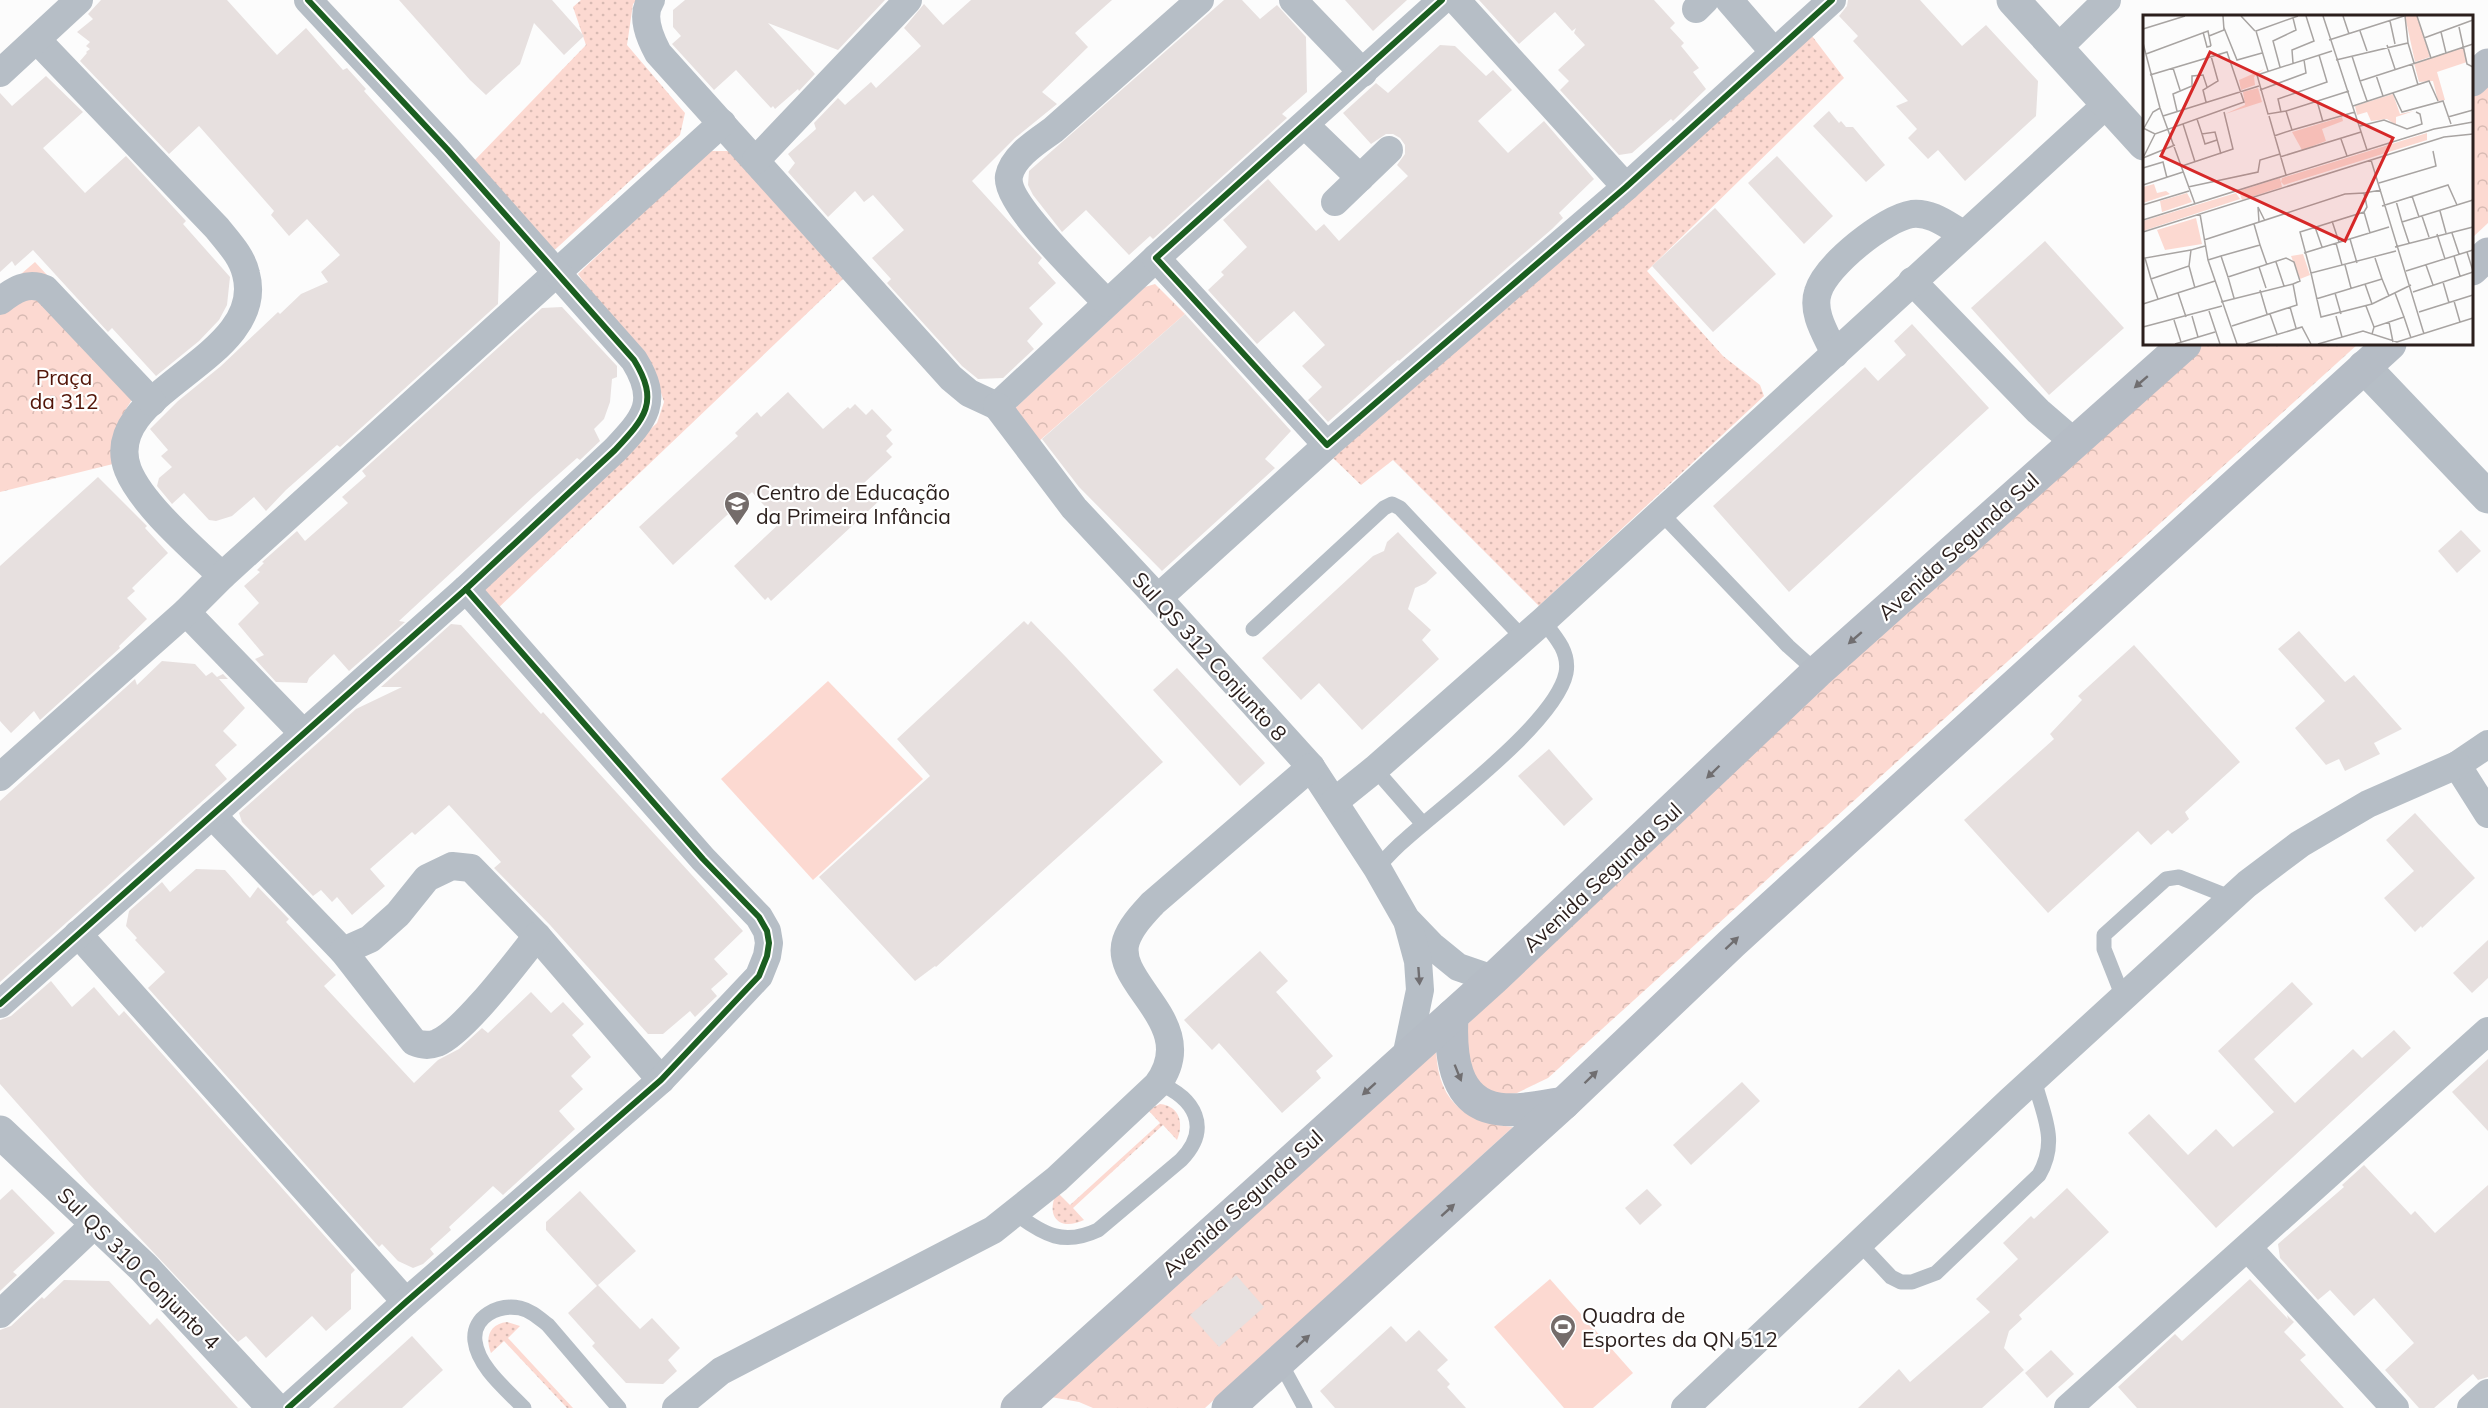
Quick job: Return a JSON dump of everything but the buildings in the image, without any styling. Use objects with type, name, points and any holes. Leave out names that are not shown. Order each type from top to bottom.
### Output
[{"type":"main road","points":[[2473,79],[2488,65]]},
{"type":"main road","points":[[2473,268],[2488,254]]},
{"type":"main road","name":"Avenida Segunda Sul","points":[[1017,1408],[1493,979],[1817,672],[2184,345]]},
{"type":"main road","points":[[1228,1408],[1564,1103],[1732,943],[2389,345]]},
{"type":"main road","points":[[1452,1016],[1451,1044],[1455,1068],[1466,1090],[1476,1101],[1500,1110],[1564,1103]]},
{"type":"main road","points":[[1041,1408],[1057,1408]]},
{"type":"street","points":[[0,74],[79,0]]},
{"type":"street","points":[[0,1004],[466,589],[615,450],[637,426],[649,398],[645,379],[634,360],[557,272],[308,0]]},
{"type":"street","points":[[651,0],[646,11],[647,24],[658,53],[951,378],[969,393],[997,406],[1156,258],[1443,0]]},
{"type":"street","points":[[756,160],[909,0]]},
{"type":"street","points":[[1293,0],[1363,73]]},
{"type":"street","points":[[1456,0],[1626,187]]},
{"type":"street","points":[[1729,0],[1773,52]]},
{"type":"street","points":[[1158,598],[1327,445],[1626,187],[1832,0]]},
{"type":"street","points":[[2013,0],[2143,142]]},
{"type":"street","points":[[2058,48],[2107,0]]},
{"type":"street","points":[[1107,303],[1026,214],[1010,191],[1008,179],[1011,170],[1032,146],[1053,130],[1183,5]]},
{"type":"street","points":[[37,40],[217,228],[241,260],[247,274],[248,288],[240,319],[215,350],[137,417],[124,451],[129,472],[148,501],[222,576]]},
{"type":"street","points":[[1334,802],[1375,769],[1533,630],[2107,104]]},
{"type":"street","points":[[0,777],[186,612],[222,576],[722,123]]},
{"type":"street","points":[[1305,125],[1360,178]]},
{"type":"street","points":[[1335,202],[1389,150]]},
{"type":"street","points":[[1835,354],[1816,311],[1817,292],[1826,276],[1849,252],[1875,230],[1912,214],[1932,216],[1963,234]]},
{"type":"street","points":[[1156,258],[1327,445]]},
{"type":"street","points":[[1912,281],[2038,411],[2074,442]]},
{"type":"street","points":[[0,301],[12,291],[25,287],[39,286],[45,289],[152,402]]},
{"type":"street","points":[[2364,366],[2488,497]]},
{"type":"street","name":"Sul QS 312 Conjunto 8","points":[[997,406],[1074,508],[1311,768],[1377,868],[1406,919],[1418,961],[1420,990],[1406,1057]]},
{"type":"street","points":[[288,1408],[661,1080],[759,976],[767,956],[769,944],[767,931],[759,917],[687,842],[466,589]]},
{"type":"street","points":[[186,612],[303,733]]},
{"type":"street","points":[[1685,1408],[2034,1079],[2232,898],[2300,844],[2368,804],[2457,765],[2488,744]]},
{"type":"street","points":[[2457,765],[2488,814]]},
{"type":"street","points":[[676,1408],[722,1371],[976,1240],[1016,1214],[1057,1179],[1158,1083],[1169,1059],[1168,1038],[1164,1025],[1130,969],[1125,957],[1126,941],[1138,919],[1153,903],[1311,768]]},
{"type":"street","points":[[212,815],[343,951],[414,1042],[426,1045],[436,1044],[444,1039],[473,1012],[537,936]]},
{"type":"street","points":[[343,951],[370,939],[398,914],[427,878],[452,866],[471,868],[537,936],[661,1080]]},
{"type":"street","name":"Sul QS 312 Conjunto 8","points":[[1406,919],[1431,945],[1458,967],[1493,979]]},
{"type":"street","points":[[78,934],[406,1302]]},
{"type":"street","points":[[2080,1404],[2488,1031]]},
{"type":"street","name":"Sul QS 310 Conjunto 4","points":[[0,1132],[144,1268],[274,1408]]},
{"type":"street","points":[[0,1314],[96,1223]]},
{"type":"street","points":[[2248,1248],[2395,1408]]},
{"type":"street","points":[[2471,1408],[2488,1393]]},
{"type":"lane","points":[[1253,629],[1384,508],[1392,504],[1400,508],[1533,630],[1558,640],[1566,662],[1563,681],[1547,712],[1377,868]]},
{"type":"lane","points":[[1660,512],[1788,646],[1817,672]]},
{"type":"lane","points":[[1375,769],[1423,824]]},
{"type":"lane","points":[[2123,997],[2104,949],[2104,935],[2148,895],[2166,879],[2179,877],[2232,898]]},
{"type":"lane","points":[[1860,1244],[1891,1277],[1901,1282],[1912,1282],[1936,1273],[1965,1247],[2039,1175],[2047,1161],[2050,1143],[2034,1079]]},
{"type":"lane","points":[[1016,1214],[1051,1236],[1068,1239],[1086,1236],[1098,1230],[1181,1160],[1192,1149],[1198,1135],[1197,1123],[1185,1098],[1176,1090],[1158,1083]]},
{"type":"lane","points":[[524,1408],[489,1370],[479,1353],[475,1340],[482,1318],[500,1308],[522,1309],[535,1314],[548,1325],[619,1408]]},
{"type":"lane","points":[[1280,1362],[1305,1408]]},
{"type":"green space","points":[[581,0],[637,0],[633,4],[627,45],[685,113],[680,135],[547,257],[471,164],[586,45],[573,7]]},
{"type":"green space","points":[[1809,32],[1844,78],[1647,271],[1723,356],[1760,385],[1764,396],[1539,606],[1393,460],[1361,485],[1333,458]]},
{"type":"green space","points":[[2488,80],[2488,223],[2473,237],[2473,94]]},
{"type":"green space","points":[[708,151],[731,151],[843,279],[494,612],[478,588],[657,423],[664,402],[657,380],[578,274]]},
{"type":"green space","name":"Praça da 312","points":[[35,262],[144,380],[123,414],[121,462],[0,492],[0,292]]},
{"type":"green space","points":[[1155,284],[1185,314],[1038,442],[1011,412],[1145,287]]},
{"type":"green space","points":[[2193,345],[2357,345],[1548,1078],[1517,1093],[1494,1096],[1468,1077],[1459,1033],[1833,673]]},
{"type":"green space","points":[[828,681],[923,779],[813,880],[721,779]]},
{"type":"green space","points":[[1436,1044],[1441,1079],[1446,1092],[1455,1104],[1479,1119],[1513,1127],[1205,1408],[1093,1408],[1079,1402],[1051,1397]]},
{"type":"green space","points":[[1160,1104],[1172,1108],[1179,1117],[1180,1128],[1177,1140],[1163,1125],[1073,1208],[1084,1220],[1068,1224],[1057,1220],[1053,1208],[1057,1192],[1070,1205],[1160,1123],[1148,1110]]},
{"type":"green space","name":"Quadra de Esportes da QN 512","points":[[1550,1279],[1633,1373],[1593,1408],[1564,1408],[1494,1327]]},
{"type":"green space","points":[[507,1322],[520,1326],[508,1338],[573,1408],[567,1408],[504,1341],[491,1353],[488,1342],[492,1329]]},
{"type":"cycle path","points":[[0,1004],[466,589],[615,450],[641,419],[646,409],[646,387],[634,360],[447,149],[308,0]]},
{"type":"cycle path","points":[[1442,0],[1156,258],[1327,445],[1626,187],[1832,0]]},
{"type":"cycle path","points":[[288,1408],[661,1080],[759,976],[767,956],[769,943],[767,931],[759,917],[703,859],[466,589]]},
{"type":"place","name":"Centro de Educação da Primeira Infância","points":[[737,527]]},
{"type":"place","name":"Quadra de Esportes da QN 512","points":[[1563,1350]]}]
